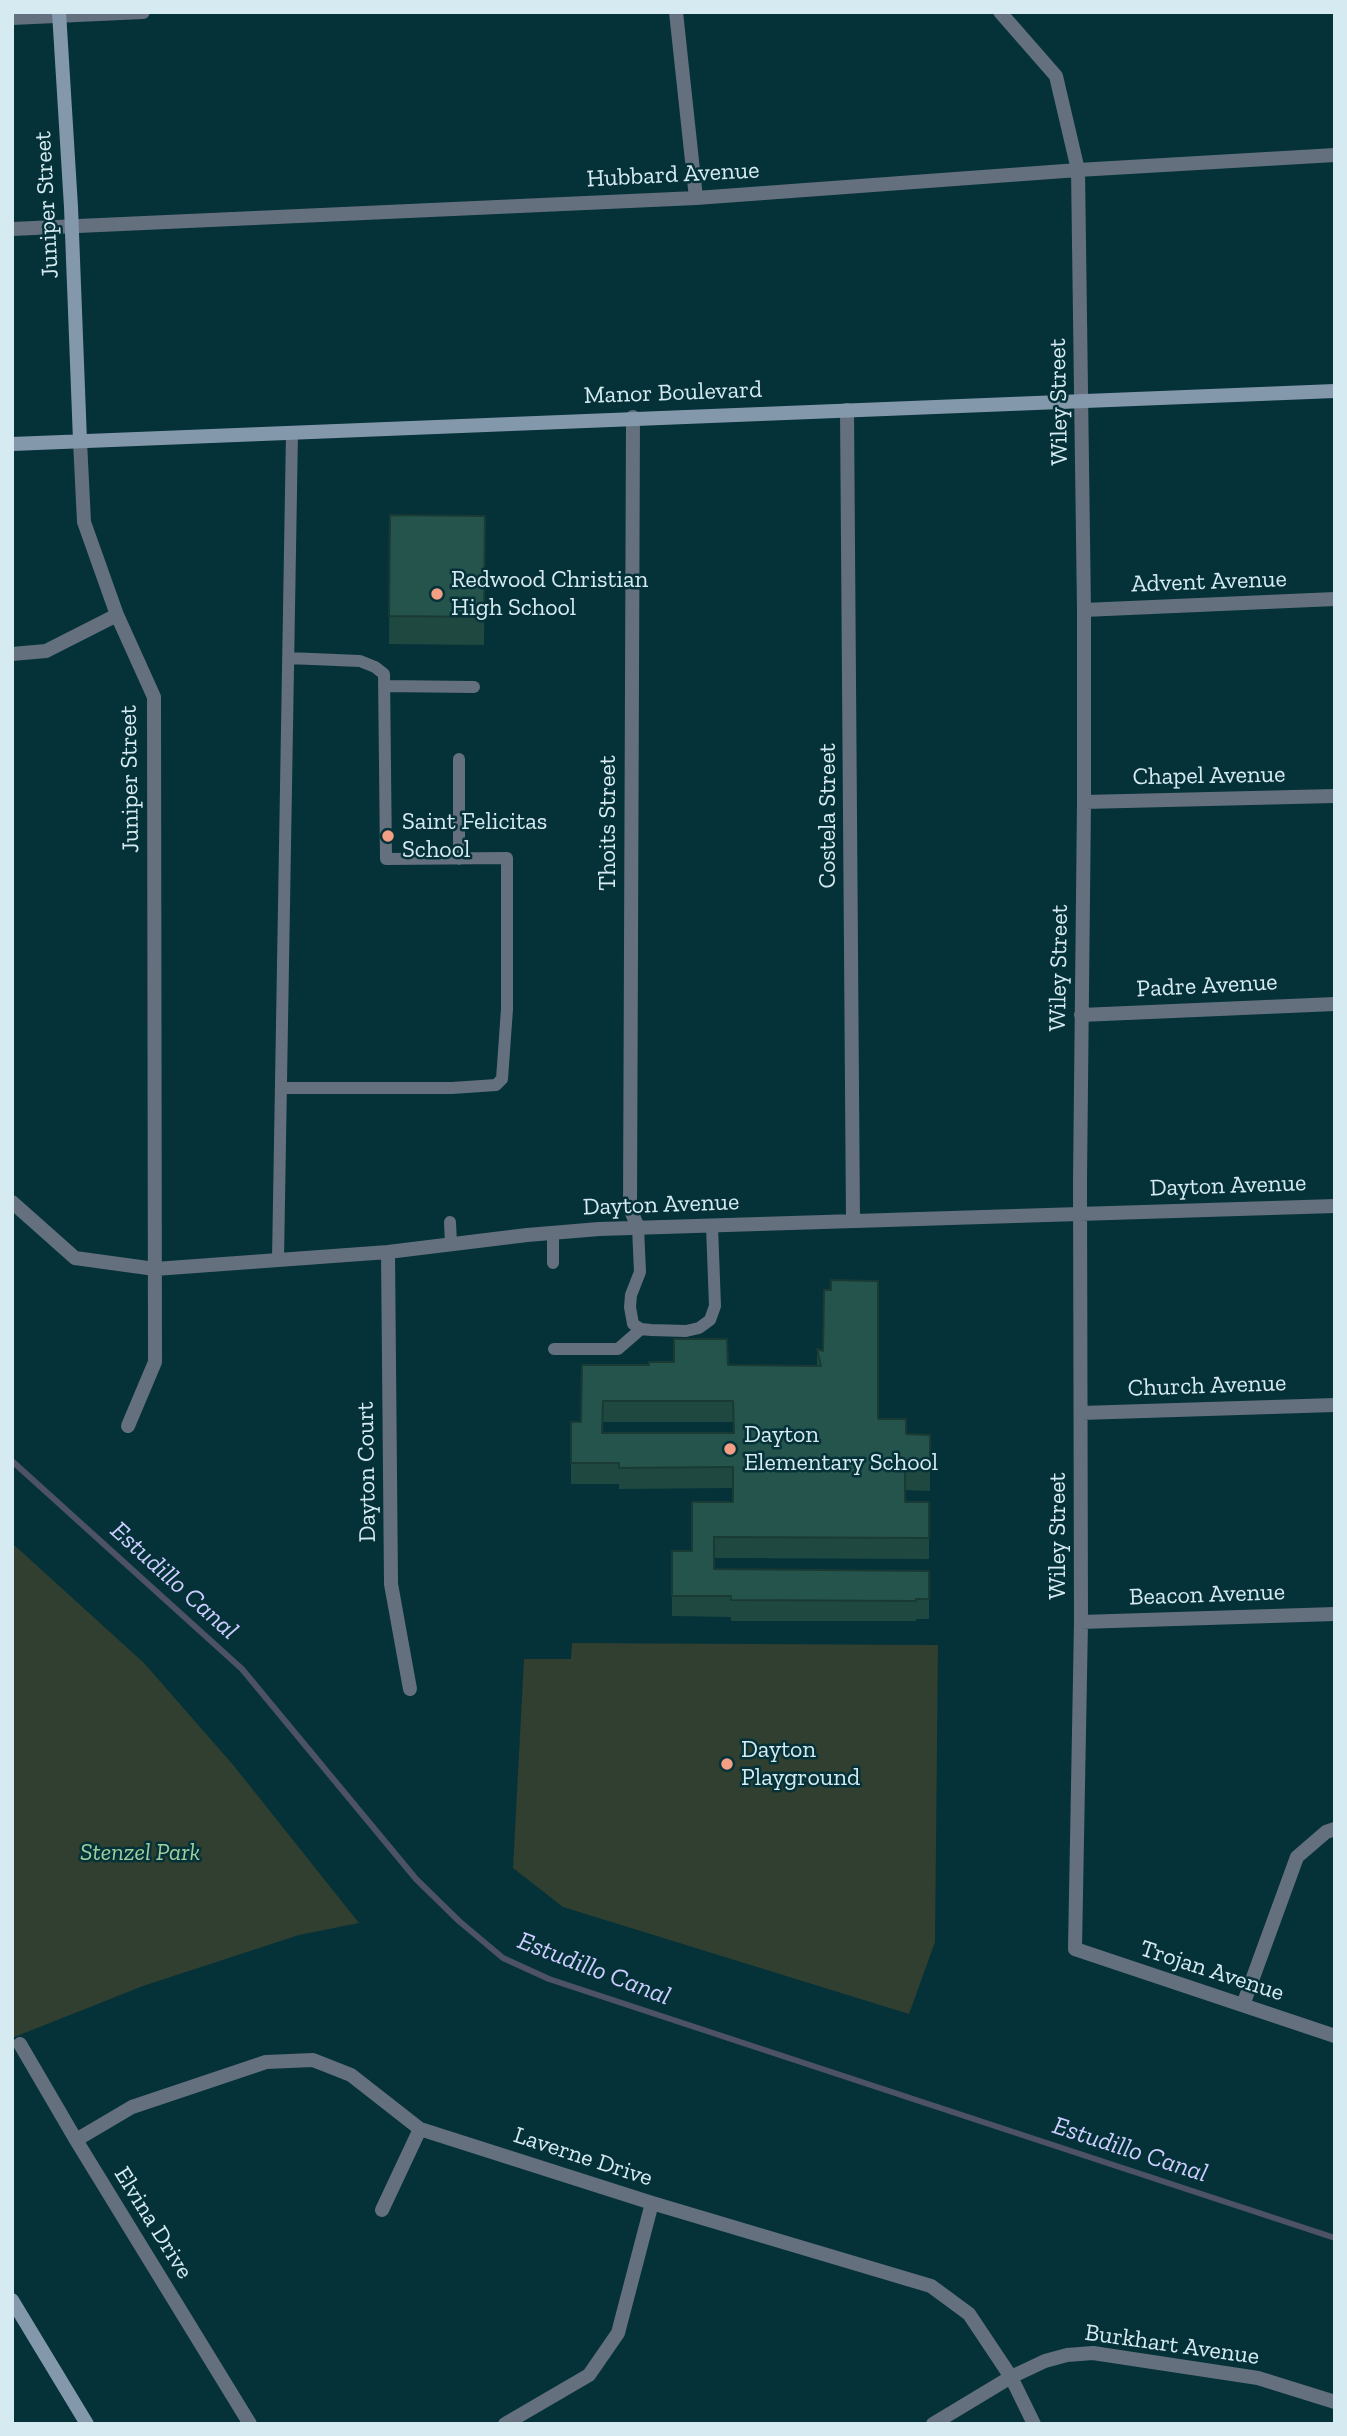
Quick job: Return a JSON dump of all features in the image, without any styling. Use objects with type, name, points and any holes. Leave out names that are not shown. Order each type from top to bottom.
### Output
[{"type":"street","points":[[12,18],[143,12]]},
{"type":"street","points":[[676,12],[696,198]]},
{"type":"street","name":"Wiley Street","points":[[1001,13],[1056,76],[1078,170],[1084,802],[1080,1214],[1081,1622],[1075,1949]]},
{"type":"street","name":"Juniper Street","points":[[59,14],[72,227],[84,522],[117,615],[154,697],[155,1362],[128,1426]]},
{"type":"street","name":"Hubbard Avenue","points":[[12,229],[696,198],[1078,170],[1335,155]]},
{"type":"street","name":"Manor Boulevard","points":[[12,444],[633,417],[1335,391]]},
{"type":"street","name":"Costela Street","points":[[847,410],[853,1221]]},
{"type":"street","name":"Thoits Street","points":[[633,417],[630,1209],[638,1227]]},
{"type":"street","name":"Advent Avenue","points":[[1084,610],[1335,599]]},
{"type":"street","points":[[12,654],[46,651],[117,615]]},
{"type":"street","name":"Chapel Avenue","points":[[1084,802],[1335,796]]},
{"type":"street","name":"Padre Avenue","points":[[1081,1015],[1335,1003]]},
{"type":"street","name":"Dayton Avenue","points":[[12,1202],[75,1258],[155,1269],[388,1252],[552,1233],[638,1227],[1335,1206]]},
{"type":"street","name":"Dayton Court","points":[[388,1252],[391,1584],[410,1689]]},
{"type":"street","name":"Church Avenue","points":[[1081,1413],[1335,1405]]},
{"type":"street","name":"Beacon Avenue","points":[[1081,1622],[1335,1614]]},
{"type":"street","points":[[1243,2005],[1297,1857],[1326,1832],[1335,1829]]},
{"type":"street","name":"Trojan Avenue","points":[[1075,1949],[1335,2036]]},
{"type":"street","name":"Elvina Drive","points":[[20,2044],[250,2424]]},
{"type":"street","name":"Laverne Drive","points":[[76,2140],[132,2107],[266,2062],[313,2060],[351,2075],[420,2129],[652,2203],[931,2286],[969,2314],[1011,2378],[1034,2424]]},
{"type":"street","points":[[382,2210],[420,2129]]},
{"type":"street","points":[[505,2424],[589,2375],[618,2333],[652,2203]]},
{"type":"street","points":[[12,2300],[87,2424]]},
{"type":"street","name":"Burkhart Avenue","points":[[933,2424],[1045,2361],[1067,2355],[1093,2353],[1258,2378],[1335,2402]]},
{"type":"lane","points":[[278,1260],[292,432]]},
{"type":"lane","points":[[281,1087],[452,1088],[496,1085],[502,1079],[507,1009],[507,858],[386,859],[384,674],[375,667],[360,662],[288,658]]},
{"type":"lane","points":[[384,686],[474,687]]},
{"type":"lane","points":[[458,759],[458,859]]},
{"type":"lane","points":[[450,1222],[451,1244]]},
{"type":"lane","points":[[638,1227],[640,1272],[631,1295],[630,1317],[633,1324],[641,1329],[686,1331],[699,1328],[710,1320],[716,1306],[712,1226]]},
{"type":"lane","points":[[552,1233],[552,1264]]},
{"type":"lane","points":[[554,1349],[618,1349],[641,1329]]},
{"type":"green space","name":"Stenzel Park","points":[[12,1543],[144,1663],[234,1766],[359,1923],[299,1935],[143,1986],[12,2038]]},
{"type":"green space","name":"Dayton Playground","points":[[572,1643],[938,1645],[935,1942],[909,2014],[563,1907],[513,1868],[524,1659],[571,1659]]},
{"type":"building","name":"Redwood Christian High School","points":[[390,515],[485,516],[484,617],[389,616]]},
{"type":"building","points":[[831,1280],[878,1281],[878,1419],[906,1419],[906,1434],[930,1435],[930,1470],[905,1470],[905,1502],[929,1502],[929,1538],[714,1537],[714,1569],[929,1571],[929,1599],[731,1600],[731,1596],[672,1596],[672,1551],[692,1551],[692,1502],[733,1502],[733,1467],[619,1468],[619,1463],[571,1463],[571,1422],[581,1422],[582,1365],[649,1365],[649,1362],[674,1362],[674,1339],[727,1339],[728,1365],[821,1366],[817,1349],[823,1351],[824,1290],[831,1290]],"holes":[[[603,1401],[733,1401],[734,1433],[602,1433]]]},
{"type":"waterway","name":"Estudillo Canal","points":[[12,1461],[242,1669],[416,1879],[459,1921],[503,1958],[549,1979],[1335,2238]]},
{"type":"place","name":"Redwood Christian High School","points":[[437,594]]},
{"type":"place","name":"Saint Felicitas School","points":[[388,836]]},
{"type":"place","name":"Dayton Elementary School","points":[[730,1449]]},
{"type":"place","name":"Dayton Playground","points":[[727,1764]]}]
